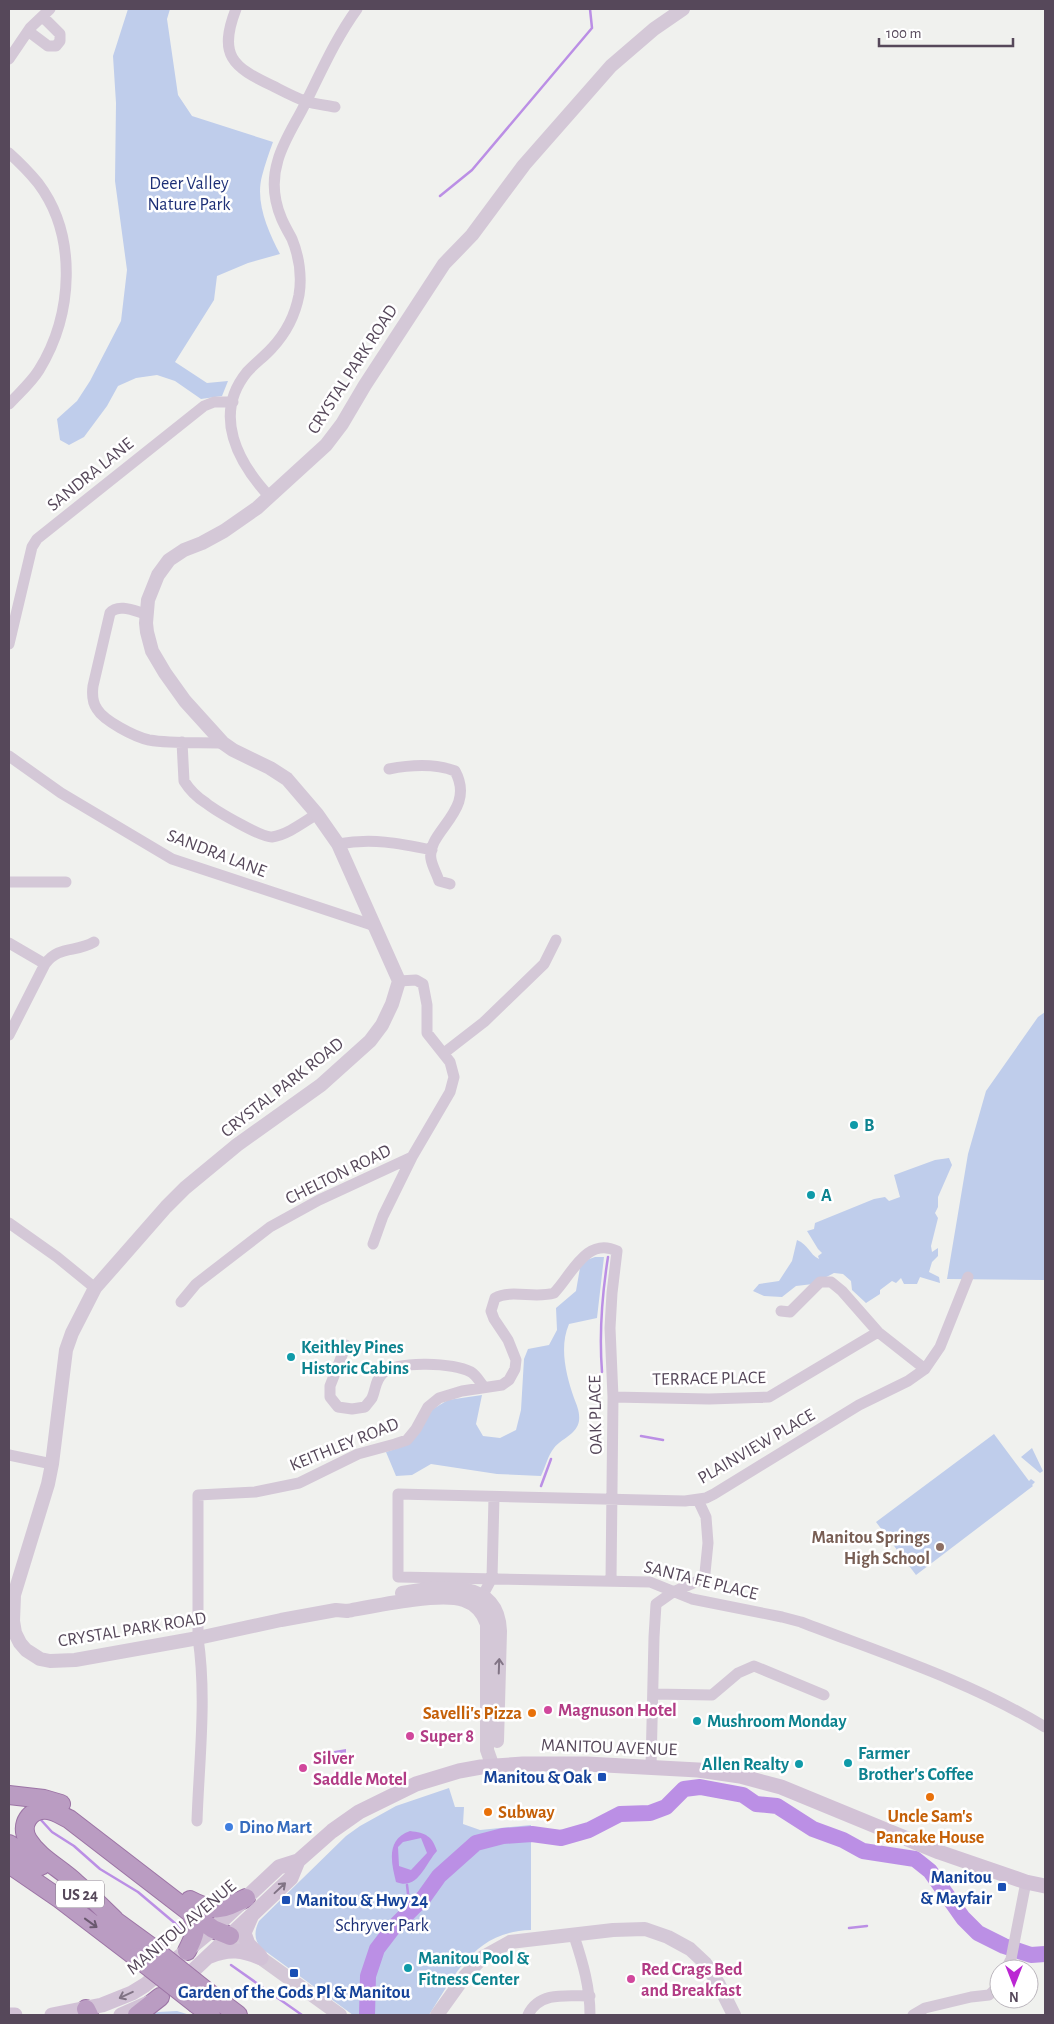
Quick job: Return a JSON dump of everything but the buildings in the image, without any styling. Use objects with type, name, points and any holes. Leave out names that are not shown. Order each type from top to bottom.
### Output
[{"type":"highway","points":[[9,1795],[44,1799],[74,1810],[87,1818],[191,1906],[196,1932],[187,1951]]},
{"type":"highway","points":[[115,1920],[76,1882],[37,1852],[25,1834],[24,1826],[29,1816],[40,1810],[46,1810],[69,1819],[221,1929]]},
{"type":"highway","name":"US 24","points":[[9,1844],[61,1879],[150,1946],[204,2004],[211,2015]]},
{"type":"highway","name":"US 24","points":[[9,1864],[204,2004],[238,2015]]},
{"type":"highway","points":[[191,1906],[220,1909],[250,1905]]},
{"type":"highway","points":[[137,2015],[160,1997]]},
{"type":"main road","name":"MANITOU AVENUE","points":[[52,2015],[86,2013],[146,1985],[187,1951],[221,1929],[250,1905],[279,1868],[298,1861],[332,1831],[359,1812],[416,1784],[459,1771],[552,1763],[718,1772],[772,1784],[939,1852],[1026,1882],[1045,1886]]},
{"type":"main road","points":[[250,1905],[244,1933],[248,1944],[261,1958]]},
{"type":"main road","name":"MANITOU AVENUE","points":[[121,2015],[160,1997],[181,1982],[207,1958],[221,1929]]},
{"type":"main road","points":[[207,1958],[224,1951],[235,1950],[244,1951],[261,1958]]},
{"type":"main road","points":[[9,2014],[15,2015]]},
{"type":"street","points":[[236,9],[229,27],[228,39],[229,51],[240,69],[306,101],[335,107]]},
{"type":"street","points":[[270,497],[248,472],[237,452],[231,422],[233,402],[236,391],[247,372],[272,349],[288,328],[297,304],[300,281],[298,256],[278,212],[274,193],[274,178],[282,148],[332,48],[357,9]]},
{"type":"street","name":"CRYSTAL PARK ROAD","points":[[480,1601],[458,1598],[433,1598],[346,1611],[336,1610],[198,1638],[60,1661],[40,1659],[32,1655],[20,1643],[13,1622],[14,1595],[52,1464],[66,1350],[72,1332],[96,1288],[166,1206],[184,1188],[237,1145],[321,1085],[370,1041],[382,1025],[392,1004],[399,981],[338,844],[317,814],[287,779],[223,743],[164,673],[147,632],[146,614],[152,586],[169,560],[184,550],[224,531],[270,497],[326,445],[342,424],[364,385],[444,264],[472,234],[524,165],[611,66],[654,29],[683,9]]},
{"type":"street","points":[[9,59],[28,31],[46,13],[60,34],[60,38],[56,46],[52,48],[28,31]]},
{"type":"street","points":[[9,152],[39,184],[56,216],[61,230],[64,251],[66,288],[60,325],[46,357],[32,379],[9,404]]},
{"type":"street","name":"SANDRA LANE","points":[[9,644],[32,547],[37,538],[204,406],[214,402],[233,402]]},
{"type":"street","points":[[146,614],[118,608],[113,609],[110,613],[93,686],[94,704],[103,716],[139,736],[156,741],[223,743]]},
{"type":"street","points":[[182,742],[184,781],[187,786],[206,804],[261,836],[271,837],[278,835],[317,814]]},
{"type":"street","name":"SANDRA LANE","points":[[9,756],[61,793],[172,860],[375,926]]},
{"type":"street","points":[[388,770],[402,767],[443,766],[455,770],[460,780],[461,791],[458,806],[432,850],[431,859],[439,880],[450,884]]},
{"type":"street","points":[[338,844],[359,840],[376,840],[432,850]]},
{"type":"street","points":[[9,882],[66,882]]},
{"type":"street","points":[[444,1053],[484,1022],[544,964],[556,940]]},
{"type":"street","points":[[9,1035],[45,964],[54,953],[84,948],[94,942]]},
{"type":"street","points":[[9,943],[45,964]]},
{"type":"street","name":"CHELTON ROAD","points":[[181,1302],[196,1284],[270,1227],[319,1200],[412,1158],[450,1092],[453,1083],[453,1071],[444,1053],[427,1033],[428,1005],[423,984],[416,980],[399,981]]},
{"type":"street","points":[[373,1244],[383,1216],[412,1158]]},
{"type":"street","points":[[9,1223],[96,1288]]},
{"type":"street","name":"KEITHLEY ROAD","points":[[198,1638],[198,1495],[255,1492],[299,1483],[358,1454],[407,1440],[428,1408],[438,1398],[462,1391],[502,1385],[509,1380],[515,1369],[516,1360],[491,1311],[495,1298],[500,1295],[535,1296],[554,1293],[580,1258],[598,1249],[612,1248],[617,1251]]},
{"type":"street","name":"OAK PLACE","points":[[611,1580],[613,1397],[610,1328],[617,1251]]},
{"type":"street","name":"PLAINVIEW PLACE","points":[[398,1577],[398,1494],[613,1500],[698,1500],[714,1494],[859,1405],[908,1381],[925,1369],[940,1347],[968,1277]]},
{"type":"street","points":[[781,1311],[790,1312],[820,1282],[831,1282],[842,1291],[878,1332],[925,1369]]},
{"type":"street","name":"TERRACE PLACE","points":[[613,1397],[769,1398],[878,1332]]},
{"type":"street","points":[[346,1345],[330,1386],[330,1398],[338,1408],[365,1408],[372,1398],[376,1383],[384,1373],[399,1366],[430,1365],[458,1368],[473,1373],[484,1387]]},
{"type":"street","points":[[9,1455],[52,1464]]},
{"type":"street","points":[[493,1767],[488,1750],[488,1632],[480,1601],[492,1578],[494,1497]]},
{"type":"street","points":[[651,1767],[656,1604],[673,1592],[698,1582],[703,1577],[707,1567],[706,1517],[698,1500]]},
{"type":"street","name":"SANTA FE PLACE","points":[[398,1577],[650,1582],[692,1600],[801,1622],[899,1658],[967,1686],[1008,1705],[1045,1727]]},
{"type":"street","points":[[197,1821],[201,1712],[198,1638]]},
{"type":"street","points":[[653,1694],[712,1695],[738,1673],[754,1666],[824,1695]]},
{"type":"street","points":[[1010,1959],[1026,1882]]},
{"type":"street","points":[[221,1929],[340,2015]]},
{"type":"street","points":[[437,2015],[465,1976],[483,1957],[510,1942],[613,1930],[645,1929],[668,1937],[690,1949],[705,1963],[718,1983],[734,2015]]},
{"type":"street","points":[[574,1936],[587,1976],[590,2015]]},
{"type":"street","points":[[913,2015],[925,2008],[971,1996],[989,1995]]},
{"type":"street","points":[[528,2015],[531,2009],[545,1998],[590,1996]]},
{"type":"green space","name":"Deer Valley Nature Park","points":[[128,9],[170,9],[167,19],[178,95],[192,116],[273,142],[262,176],[260,196],[267,226],[280,254],[248,263],[217,276],[214,300],[175,362],[207,383],[228,381],[222,396],[201,399],[175,381],[157,375],[136,378],[118,386],[107,406],[84,437],[69,445],[60,440],[57,419],[77,401],[90,381],[121,321],[127,270],[115,181],[116,103],[113,56]]},
{"type":"green space","points":[[1045,1012],[1045,1280],[947,1279],[968,1154],[986,1091],[1038,1017]]},
{"type":"green space","points":[[949,1158],[952,1165],[938,1197],[938,1207],[935,1213],[938,1218],[931,1246],[932,1252],[938,1248],[938,1256],[932,1262],[929,1272],[939,1277],[940,1283],[920,1277],[917,1284],[904,1284],[901,1278],[896,1283],[892,1281],[880,1290],[880,1294],[866,1303],[852,1290],[851,1281],[843,1274],[834,1273],[813,1284],[796,1286],[782,1297],[764,1296],[753,1291],[759,1284],[779,1281],[792,1261],[797,1240],[804,1244],[819,1259],[818,1256],[822,1253],[807,1231],[814,1229],[815,1223],[874,1199],[885,1197],[889,1201],[900,1197],[894,1175],[935,1160]]},
{"type":"green space","points":[[595,1257],[604,1257],[597,1318],[569,1324],[564,1342],[566,1371],[579,1415],[578,1426],[552,1451],[541,1476],[497,1474],[431,1464],[412,1475],[396,1476],[386,1452],[404,1446],[433,1409],[448,1400],[482,1395],[476,1424],[483,1436],[500,1438],[516,1430],[521,1410],[524,1359],[528,1349],[549,1345],[557,1330],[556,1308],[576,1291],[581,1262]]},
{"type":"green space","points":[[994,1434],[1029,1481],[1031,1479],[1035,1482],[1033,1486],[916,1575],[876,1522]]},
{"type":"green space","points":[[1032,1448],[1043,1471],[1040,1473],[1021,1457]]},
{"type":"green space","name":"Schryver Park","points":[[449,1788],[455,1807],[464,1807],[463,1824],[480,1830],[531,1825],[531,1930],[512,1932],[495,1938],[481,1947],[458,1970],[429,2015],[353,2015],[261,1948],[255,1935],[259,1921],[346,1836],[396,1806]]},
{"type":"green space","points":[[177,2011],[190,2015],[149,2015],[158,2012]]},
{"type":"shaded area","points":[[346,1749],[346,1755],[337,1760],[333,1757],[334,1751]]},
{"type":"shaded area","points":[[410,1831],[424,1834],[433,1842],[437,1851],[415,1880],[404,1884],[396,1882],[392,1859],[394,1845],[402,1835]],"holes":[[[421,1838],[427,1853],[411,1870],[399,1866],[398,1847],[403,1842]]]},
{"type":"waterway","points":[[440,196],[472,170],[592,28],[590,9]]},
{"type":"waterway","points":[[602,1372],[602,1314],[608,1257]]},
{"type":"waterway","points":[[641,1436],[663,1440]]},
{"type":"waterway","points":[[541,1486],[551,1459]]},
{"type":"waterway","points":[[367,2015],[368,1976],[377,1949],[393,1928],[424,1897],[439,1876],[476,1843],[503,1836],[532,1834],[561,1838],[589,1830],[620,1814],[650,1813],[666,1807],[684,1789],[700,1787],[743,1795],[756,1804],[777,1806],[813,1829],[843,1840],[863,1851],[915,1859],[930,1871],[963,1918],[978,1933],[1004,1946],[1031,1955],[1045,1954]]},
{"type":"waterway","points":[[41,1820],[52,1832],[74,1846],[100,1869],[138,1892],[183,1930]]},
{"type":"waterway","points":[[407,1885],[410,1910]]},
{"type":"waterway","points":[[849,1928],[867,1926]]},
{"type":"waterway","points":[[231,1965],[302,2015]]},
{"type":"place","name":"B","points":[[854,1125]]},
{"type":"place","name":"A","points":[[811,1195]]},
{"type":"place","name":"Keithley Pines Historic Cabins","points":[[291,1357]]},
{"type":"place","name":"Manitou Springs High School","points":[[940,1547]]},
{"type":"place","name":"Magnuson Hotel","points":[[548,1710]]},
{"type":"place","name":"Savelli's Pizza","points":[[532,1713]]},
{"type":"place","name":"Mushroom Monday","points":[[697,1721]]},
{"type":"place","name":"Super 8","points":[[410,1736]]},
{"type":"place","name":"Farmer Brother's Coffee","points":[[848,1763]]},
{"type":"place","name":"Allen Realty","points":[[799,1764]]},
{"type":"place","name":"Silver Saddle Motel","points":[[303,1768]]},
{"type":"place","name":"Manitou & Oak","points":[[602,1777]]},
{"type":"place","name":"Uncle Sam's Pancake House","points":[[930,1797]]},
{"type":"place","name":"Subway","points":[[488,1812]]},
{"type":"place","name":"Dino Mart","points":[[229,1827]]},
{"type":"place","name":"Manitou & Mayfair","points":[[1002,1887]]},
{"type":"place","name":"Manitou & Hwy 24","points":[[286,1900]]},
{"type":"place","name":"Manitou Pool & Fitness Center","points":[[408,1968]]},
{"type":"place","name":"Garden of the Gods Pl & Manitou","points":[[294,1973]]},
{"type":"place","name":"Red Crags Bed and Breakfast","points":[[631,1979]]}]
